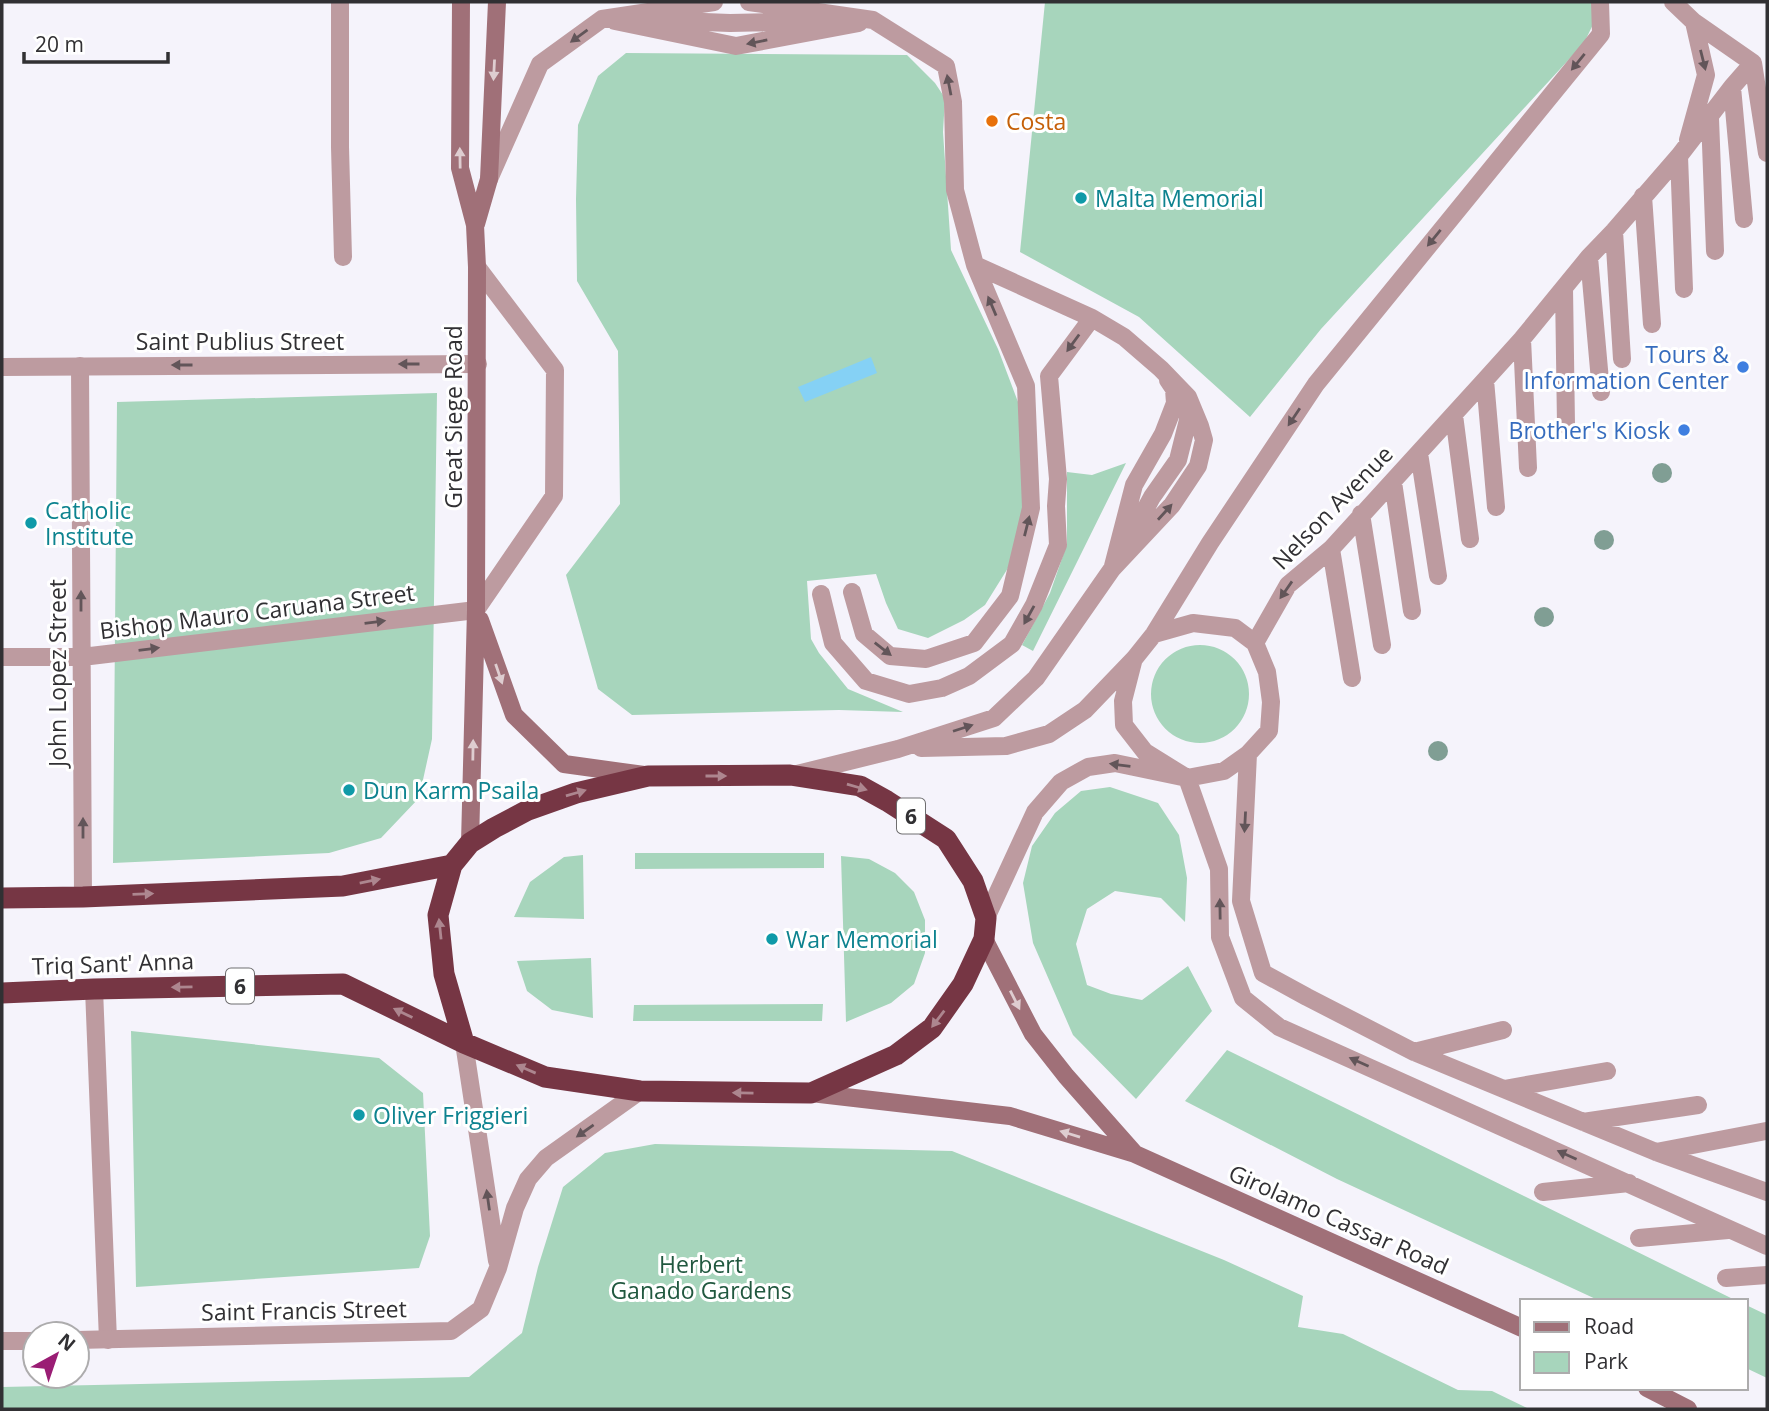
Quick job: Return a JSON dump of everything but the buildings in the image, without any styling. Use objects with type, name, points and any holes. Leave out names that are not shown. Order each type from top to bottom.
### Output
[{"type":"highway","name":"6","points":[[790,775],[860,786],[946,839],[973,881],[986,918],[984,939],[963,984],[932,1028],[896,1055],[811,1093],[640,1091],[545,1077],[464,1043],[444,974],[438,915],[452,865],[470,843],[528,810],[576,793],[648,776],[790,775]]},
{"type":"highway","points":[[2,898],[343,886],[452,865]]},
{"type":"highway","name":"Triq Sant' Anna","points":[[2,993],[343,984],[464,1043]]},
{"type":"street","points":[[340,2],[343,257]]},
{"type":"street","name":"Great Siege Road","points":[[461,2],[460,168],[475,225],[477,267],[477,610],[470,843]]},
{"type":"street","name":"Great Siege Road","points":[[475,225],[489,179],[497,2]]},
{"type":"street","points":[[489,179],[540,64],[602,19],[714,2]]},
{"type":"street","points":[[749,2],[873,20],[946,66],[953,102],[955,190],[975,265],[1026,386],[1031,508],[1010,596],[974,643],[926,659],[890,656],[864,634],[852,592]]},
{"type":"street","points":[[898,749],[1006,746],[1049,734],[1085,710],[1134,659],[1154,634],[1210,543],[1316,384],[1601,34],[1600,2]]},
{"type":"street","points":[[1673,2],[1694,22],[1753,63],[1767,153]]},
{"type":"street","points":[[602,19],[730,23],[873,20]]},
{"type":"street","name":"Nelson Avenue","points":[[1682,152],[1706,75],[1694,22]]},
{"type":"street","name":"Nelson Avenue","points":[[1255,643],[1288,584],[1331,549],[1522,339],[1589,257],[1682,152],[1753,63]]},
{"type":"street","points":[[1732,87],[1744,219]]},
{"type":"street","points":[[1710,118],[1715,251]]},
{"type":"street","points":[[1682,152],[1684,289]]},
{"type":"street","points":[[1643,196],[1652,324]]},
{"type":"street","points":[[1614,231],[1622,359]]},
{"type":"street","points":[[1589,257],[1601,392]]},
{"type":"street","points":[[790,775],[898,749],[994,718],[1036,678],[1112,569],[1172,505],[1198,466],[1204,440],[1200,426],[1188,397],[1161,369],[1124,337],[1092,318],[975,265]]},
{"type":"street","points":[[477,267],[555,370],[554,496],[477,610]]},
{"type":"street","points":[[1564,288],[1566,425]]},
{"type":"street","points":[[821,594],[832,643],[866,681],[909,694],[942,688],[969,676],[1012,644],[1034,605],[1058,545],[1058,479],[1049,376],[1092,318]]},
{"type":"street","points":[[1522,339],[1528,468]]},
{"type":"street","name":"Saint Publius Street","points":[[2,367],[478,364]]},
{"type":"street","name":"John Lopez Street","points":[[80,366],[83,897]]},
{"type":"street","points":[[1112,569],[1134,485],[1163,434],[1175,403],[1174,389],[1161,369]]},
{"type":"street","points":[[1485,380],[1496,507]]},
{"type":"street","points":[[1454,415],[1470,539]]},
{"type":"street","points":[[1419,453],[1438,576]]},
{"type":"street","points":[[1393,482],[1412,611]]},
{"type":"street","points":[[1361,514],[1382,645]]},
{"type":"street","points":[[1331,549],[1352,678]]},
{"type":"street","name":"Great Siege Road","points":[[477,610],[514,715],[564,764],[648,776]]},
{"type":"street","name":"Bishop Mauro Caruana Street","points":[[2,657],[82,657],[477,610]]},
{"type":"street","points":[[986,918],[1035,812],[1061,782],[1088,767],[1115,763],[1187,778],[1224,771],[1248,754],[1269,732],[1271,702],[1267,672],[1255,643],[1235,628],[1193,623],[1154,634]]},
{"type":"street","points":[[1134,659],[1123,701],[1124,725],[1145,751],[1187,778],[1219,869],[1220,937],[1242,998],[1279,1027],[1767,1246]]},
{"type":"street","points":[[1248,754],[1241,901],[1263,973],[1414,1052],[1656,1152],[1763,1188]]},
{"type":"street","name":"Girolamo Cassar Road","points":[[984,939],[1033,1034],[1135,1154]]},
{"type":"street","points":[[94,989],[108,1340]]},
{"type":"street","points":[[1414,1052],[1503,1030]]},
{"type":"street","points":[[464,1043],[498,1268]]},
{"type":"street","points":[[1504,1089],[1606,1071]]},
{"type":"street","name":"Saint Francis Street","points":[[91,1340],[450,1331],[481,1309],[498,1268],[515,1208],[528,1179],[545,1158],[640,1091]]},
{"type":"street","name":"Girolamo Cassar Road","points":[[811,1093],[1010,1116],[1135,1154],[1520,1327]]},
{"type":"street","points":[[1583,1122],[1698,1105]]},
{"type":"street","points":[[1656,1152],[1766,1131]]},
{"type":"street","points":[[1543,1192],[1629,1183]]},
{"type":"street","points":[[1639,1238],[1731,1230]]},
{"type":"street","points":[[1726,1278],[1767,1275]]},
{"type":"street","points":[[2,1341],[21,1341]]},
{"type":"street","points":[[1651,1390],[1688,1409]]},
{"type":"green space","points":[[1045,2],[1601,2],[1602,6],[1584,43],[1321,329],[1250,417],[1139,317],[1020,252]]},
{"type":"green space","points":[[626,53],[907,55],[935,83],[945,98],[943,132],[951,250],[998,349],[1029,431],[1023,517],[1008,568],[985,605],[964,620],[928,638],[898,629],[876,574],[807,581],[811,639],[819,653],[848,689],[903,712],[839,710],[632,715],[598,689],[566,575],[620,504],[618,351],[577,281],[578,125],[598,76]]},
{"type":"green space","points":[[437,393],[432,739],[419,798],[381,838],[329,853],[113,863],[117,402]]},
{"type":"green space","points":[[1126,463],[1033,651],[1022,645],[1050,593],[1067,544],[1067,472],[1092,475]]},
{"type":"green space","points":[[1200,645],[1219,649],[1235,659],[1245,675],[1249,694],[1245,713],[1235,729],[1219,739],[1200,743],[1181,739],[1165,729],[1155,713],[1151,694],[1155,675],[1165,659],[1181,649]]},
{"type":"green space","points":[[1110,787],[1158,803],[1179,835],[1187,878],[1185,922],[1161,898],[1115,891],[1087,909],[1076,944],[1087,985],[1111,994],[1142,1000],[1188,966],[1212,1011],[1136,1099],[1073,1035],[1033,943],[1023,883],[1032,846],[1055,813],[1081,791]]},
{"type":"green space","points":[[635,853],[824,853],[824,868],[635,869]]},
{"type":"green space","points":[[583,855],[584,919],[514,917],[530,882],[564,857]]},
{"type":"green space","points":[[841,856],[869,859],[895,873],[914,892],[925,920],[925,953],[914,984],[891,1003],[846,1022]]},
{"type":"green space","points":[[591,958],[593,1018],[552,1010],[527,991],[517,961]]},
{"type":"green space","points":[[823,1004],[822,1021],[633,1021],[634,1005]]},
{"type":"green space","points":[[131,1031],[379,1058],[423,1093],[430,1236],[419,1268],[136,1287]]},
{"type":"green space","points":[[1227,1050],[1733,1299],[1596,1299],[1337,1179],[1185,1101]]},
{"type":"green space","name":"Herbert Ganado Gardens","points":[[655,1144],[952,1151],[1224,1260],[1303,1296],[1298,1327],[1343,1334],[1458,1390],[1492,1391],[1529,1409],[2,1409],[2,1387],[21,1387],[21,1390],[91,1390],[91,1385],[469,1377],[522,1333],[538,1267],[563,1187],[605,1153]]},
{"type":"green space","points":[[1748,1306],[1767,1315],[1767,1378],[1748,1369]]},
{"type":"water","points":[[871,357],[877,373],[805,402],[798,387]]},
{"type":"place","name":"Costa","points":[[992,121]]},
{"type":"place","name":"Malta Memorial","points":[[1081,198]]},
{"type":"place","name":"Tours & Information Center","points":[[1743,367]]},
{"type":"place","name":"Brother's Kiosk","points":[[1684,430]]},
{"type":"place","name":"Catholic Institute","points":[[31,523]]},
{"type":"place","name":"Dun Karm Psaila","points":[[349,790]]},
{"type":"place","name":"War Memorial","points":[[772,939]]},
{"type":"place","name":"Oliver Friggieri","points":[[359,1115]]}]
